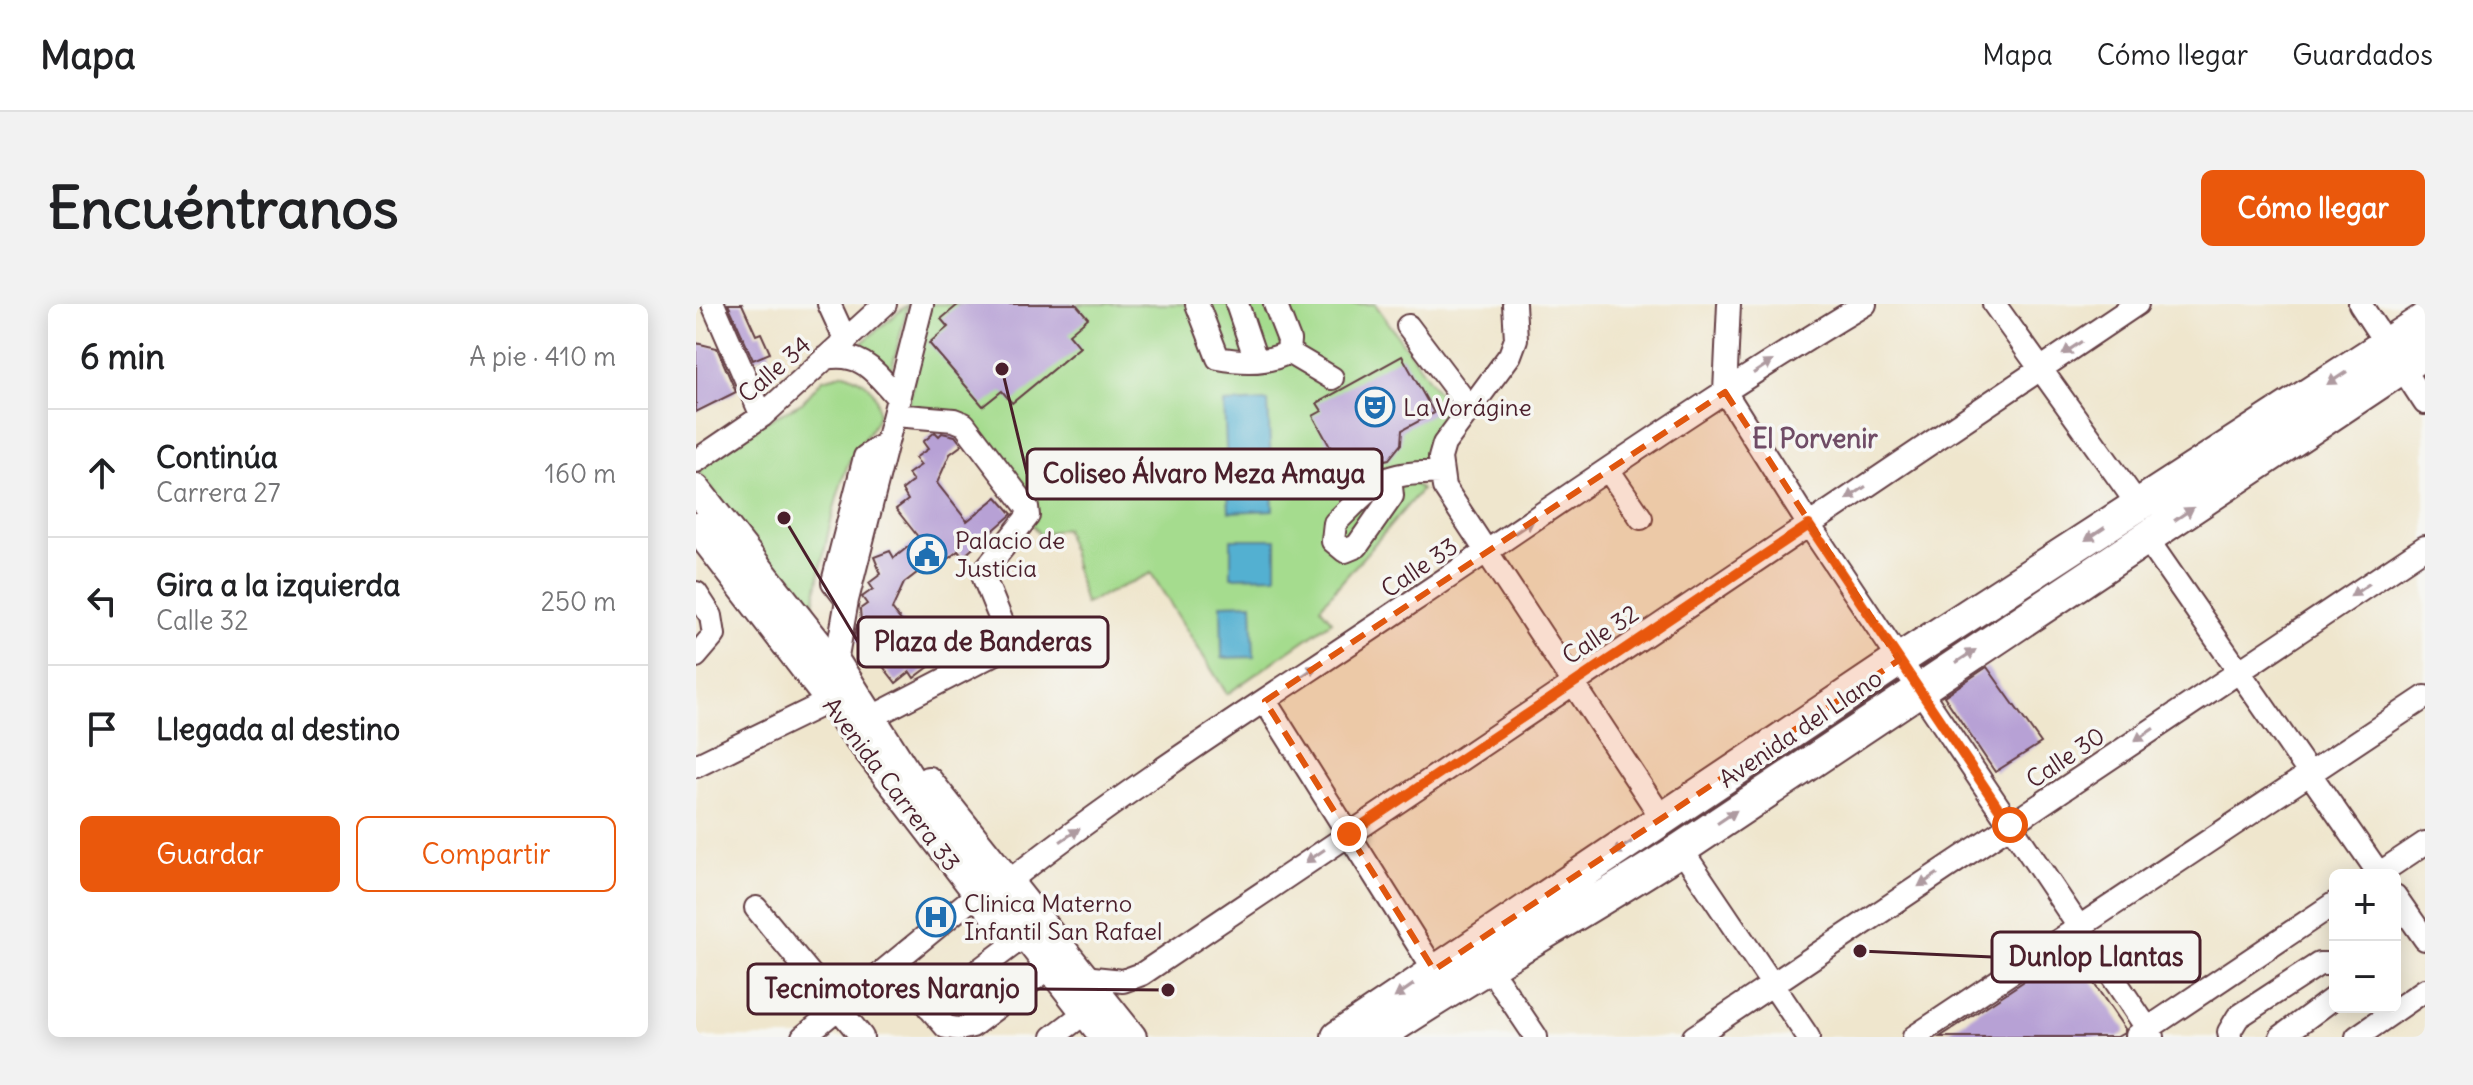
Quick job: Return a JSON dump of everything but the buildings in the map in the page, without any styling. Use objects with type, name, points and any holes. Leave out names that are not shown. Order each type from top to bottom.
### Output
[{"type":"highway","name":"Avenida del Llano","points":[[1377,1037],[1458,983],[1572,920],[2147,539],[2405,356],[2425,319]]},
{"type":"highway","name":"Avenida del Llano","points":[[1338,1037],[1434,970],[1664,821],[1899,660],[2139,506],[2405,356]]},
{"type":"highway","name":"Avenida Carrera 33","points":[[836,666],[915,790],[1107,1037]]},
{"type":"highway","points":[[1413,1037],[1499,982],[1572,920]]},
{"type":"main road","name":"Avenida Carrera 33","points":[[696,489],[1132,1037]]},
{"type":"main road","name":"Avenida Carrera 33","points":[[696,527],[976,895],[1085,1027]]},
{"type":"street","points":[[713,304],[762,416]]},
{"type":"street","points":[[829,304],[846,341]]},
{"type":"street","name":"Calle 34","points":[[696,461],[762,416],[885,304]]},
{"type":"street","points":[[696,766],[829,701],[847,600],[922,304]]},
{"type":"street","points":[[1197,304],[1218,358],[1256,360],[1277,358],[1288,352]]},
{"type":"street","points":[[1237,304],[1256,360]]},
{"type":"street","points":[[1275,304],[1289,340],[1288,352]]},
{"type":"street","points":[[1514,304],[1516,339],[1510,355],[1444,444],[1440,465],[1444,487],[1664,821]]},
{"type":"street","points":[[1729,304],[1725,392],[1809,525],[2079,927],[2145,1034],[2329,907]]},
{"type":"street","name":"Calle 33","points":[[1008,882],[1054,846],[1265,701],[1725,392],[1865,304]]},
{"type":"street","points":[[1994,304],[2139,506]]},
{"type":"street","name":"Calle 32","points":[[1083,977],[1104,982],[1136,977],[2137,304]]},
{"type":"street","points":[[2360,304],[2405,356],[2425,403]]},
{"type":"street","points":[[1408,326],[1470,408]]},
{"type":"street","points":[[1288,352],[1332,378]]},
{"type":"street","points":[[825,358],[851,357],[868,364],[897,407],[964,424],[1027,507],[1028,516],[985,570],[984,578],[1006,632],[1000,651],[874,716]]},
{"type":"street","points":[[1381,479],[1440,465]]},
{"type":"street","points":[[1609,471],[1641,518]]},
{"type":"street","points":[[2147,539],[2375,869]]},
{"type":"street","name":"Calle 30","points":[[1694,1037],[2425,547]]},
{"type":"street","points":[[696,593],[711,616],[714,635],[696,656]]},
{"type":"street","points":[[1914,1037],[2425,697]]},
{"type":"street","points":[[1265,701],[1434,970]]},
{"type":"street","points":[[2388,869],[2425,843]]},
{"type":"street","points":[[1681,849],[1808,1037]]},
{"type":"street","points":[[803,1037],[976,895]]},
{"type":"street","points":[[2401,905],[2425,939]]},
{"type":"street","points":[[756,908],[862,1037]]},
{"type":"street","points":[[929,1008],[1015,943]]},
{"type":"street","points":[[2230,1037],[2229,1032],[2238,1017],[2319,964],[2329,964]]},
{"type":"street","points":[[892,965],[950,1032],[972,1026],[1041,974]]},
{"type":"street","points":[[1499,982],[1536,1037]]},
{"type":"street","points":[[2357,1037],[2425,990]]},
{"type":"street","points":[[2281,1037],[2329,1001]]},
{"type":"street","points":[[1053,1037],[1085,1027]]},
{"type":"highlighted area","points":[[1725,392],[1899,660],[1434,970],[1265,701]]},
{"type":"green space","points":[[908,304],[891,372],[877,357],[857,347]]},
{"type":"green space","points":[[929,304],[1375,304],[1451,410],[1414,483],[1421,490],[1320,607],[1332,621],[1227,694],[1151,573],[1085,604],[1065,528],[1040,535],[943,409],[907,413]]},
{"type":"green space","points":[[845,373],[869,386],[876,396],[878,411],[874,424],[851,458],[842,482],[812,614],[698,471],[763,423],[802,403],[823,379]]},
{"type":"water","points":[[1268,401],[1273,510],[1229,512],[1224,403]]},
{"type":"water","points":[[1231,539],[1276,539],[1276,576],[1231,577]]},
{"type":"water","points":[[1252,603],[1254,657],[1222,658],[1221,604]]},
{"type":"place","name":"Coliseo Álvaro Meza Amaya","points":[[1002,369]]},
{"type":"place","name":"La Vorágine","points":[[1375,407]]},
{"type":"place","name":"Plaza de Banderas","points":[[784,518]]},
{"type":"place","name":"Palacio de Justicia","points":[[927,554]]},
{"type":"place","name":"Clinica Materno Infantil San Rafael","points":[[936,917]]},
{"type":"place","name":"Dunlop Llantas","points":[[1860,951]]},
{"type":"place","name":"Tecnimotores Naranjo","points":[[1168,990]]},
{"type":"district","name":"El Porvenir","points":[[1815,438]]},
{"type":"route","points":[[1349,834],[1809,525],[2010,825]]}]
